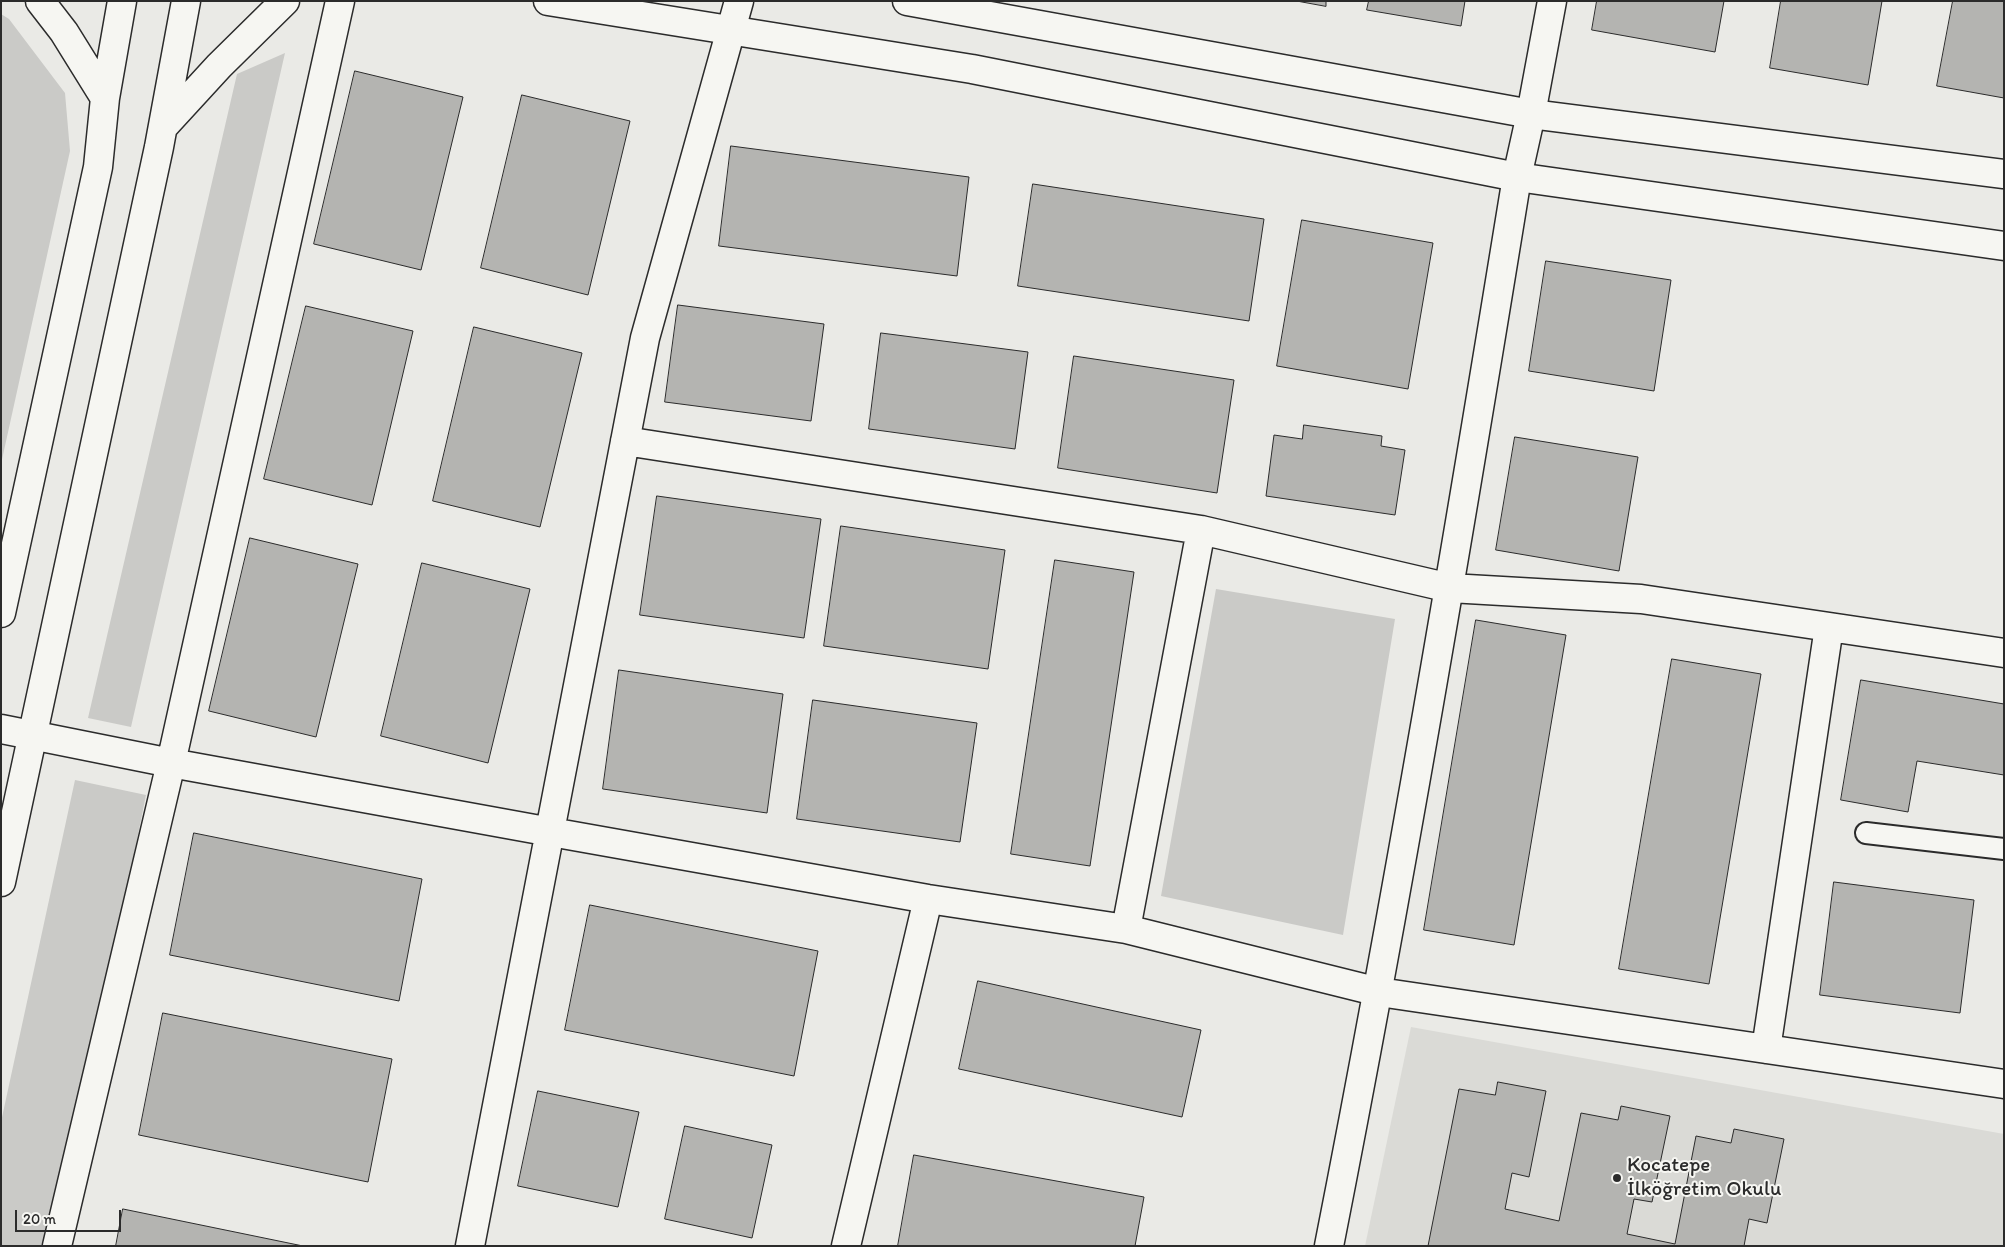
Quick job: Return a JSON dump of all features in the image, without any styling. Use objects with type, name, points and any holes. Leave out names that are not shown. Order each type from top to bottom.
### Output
[{"type":"street","points":[[40,1],[64,32],[106,98]]},
{"type":"street","points":[[1,613],[98,167],[106,98],[122,1]]},
{"type":"street","points":[[1,882],[163,127],[186,1]]},
{"type":"street","points":[[163,127],[219,66],[285,1]]},
{"type":"street","points":[[58,1246],[171,762],[340,1]]},
{"type":"street","points":[[548,1],[730,32],[972,69],[1517,177],[2004,246]]},
{"type":"street","points":[[470,1246],[645,338],[738,1]]},
{"type":"street","points":[[907,1],[1532,114],[2004,174]]},
{"type":"street","points":[[1330,1246],[1379,992],[1450,588],[1517,177],[1532,114],[1552,1]]},
{"type":"street","points":[[624,441],[1201,530],[1450,588],[1641,599],[2004,653]]},
{"type":"street","points":[[1126,929],[1201,530]]},
{"type":"street","points":[[1766,1050],[1830,627]]},
{"type":"street","points":[[1,729],[551,832],[928,899],[1126,929],[1379,992],[2004,1084]]},
{"type":"street","points":[[846,1246],[928,899]]},
{"type":"lane","points":[[1866,833],[2004,849]]},
{"type":"shaded area","points":[[1,14],[9,19],[65,93],[70,151],[1,464]]},
{"type":"shaded area","points":[[285,53],[131,727],[88,718],[237,74]]},
{"type":"shaded area","points":[[1216,589],[1395,619],[1343,935],[1161,896]]},
{"type":"shaded area","points":[[75,780],[146,795],[55,1246],[1,1246],[1,1122]]},
{"type":"shaded area","name":"Kocatepe İlköğretim Okulu","points":[[1411,1027],[2004,1134],[2004,1246],[1365,1246]]},
{"type":"building","points":[[1297,1],[1326,1],[1326,6]]},
{"type":"building","points":[[1369,1],[1465,1],[1461,26],[1367,10]]},
{"type":"building","points":[[1597,1],[1724,1],[1715,52],[1592,30]]},
{"type":"building","points":[[1781,1],[1882,1],[1868,85],[1770,68]]},
{"type":"building","points":[[1953,1],[2004,1],[2004,98],[1937,86]]},
{"type":"building","points":[[355,71],[463,97],[421,270],[314,244]]},
{"type":"building","points":[[522,95],[630,121],[588,295],[481,268]]},
{"type":"building","points":[[731,146],[969,177],[957,276],[719,246]]},
{"type":"building","points":[[1033,184],[1264,219],[1249,321],[1018,286]]},
{"type":"building","points":[[1302,220],[1433,243],[1408,389],[1277,366]]},
{"type":"building","points":[[1546,261],[1671,280],[1654,391],[1529,371]]},
{"type":"building","points":[[678,305],[824,324],[811,421],[665,402]]},
{"type":"building","points":[[306,306],[413,331],[372,505],[264,479]]},
{"type":"building","points":[[474,327],[582,353],[540,527],[433,501]]},
{"type":"building","points":[[881,333],[1028,352],[1015,449],[869,429]]},
{"type":"building","points":[[1074,356],[1234,380],[1217,493],[1058,468]]},
{"type":"building","points":[[1304,425],[1382,436],[1381,446],[1405,450],[1395,515],[1266,496],[1274,435],[1302,439]]},
{"type":"building","points":[[1515,437],[1638,457],[1619,571],[1496,550]]},
{"type":"building","points":[[657,496],[821,519],[804,638],[640,615]]},
{"type":"building","points":[[841,526],[1005,550],[988,669],[824,646]]},
{"type":"building","points":[[250,538],[358,564],[316,737],[209,711]]},
{"type":"building","points":[[1055,560],[1134,572],[1090,866],[1011,854]]},
{"type":"building","points":[[422,563],[530,589],[488,763],[381,736]]},
{"type":"building","points":[[1476,620],[1566,635],[1514,945],[1424,930]]},
{"type":"building","points":[[1672,659],[1761,674],[1709,984],[1619,969]]},
{"type":"building","points":[[619,670],[783,694],[767,813],[603,789]]},
{"type":"building","points":[[1861,680],[2004,704],[2004,775],[1917,761],[1908,812],[1841,800]]},
{"type":"building","points":[[813,700],[977,723],[960,842],[797,819]]},
{"type":"building","points":[[194,833],[422,879],[399,1001],[170,955]]},
{"type":"building","points":[[1834,882],[1974,900],[1960,1013],[1820,995]]},
{"type":"building","points":[[590,905],[818,951],[794,1076],[565,1030]]},
{"type":"building","points":[[978,981],[1201,1030],[1182,1117],[959,1069]]},
{"type":"building","points":[[163,1013],[392,1059],[368,1182],[139,1135]]},
{"type":"building","points":[[1498,1082],[1546,1091],[1529,1177],[1512,1173],[1505,1209],[1559,1221],[1581,1113],[1618,1120],[1621,1106],[1670,1116],[1652,1202],[1634,1199],[1627,1234],[1675,1244],[1696,1136],[1731,1143],[1734,1129],[1784,1139],[1767,1223],[1749,1219],[1744,1246],[1428,1246],[1459,1089],[1495,1095]]},
{"type":"building","points":[[538,1091],[639,1112],[618,1207],[518,1186]]},
{"type":"building","points":[[685,1126],[772,1145],[752,1238],[665,1219]]},
{"type":"building","points":[[914,1155],[1144,1197],[1135,1246],[898,1246]]},
{"type":"building","points":[[123,1209],[303,1246],[116,1246]]},
{"type":"place","name":"Kocatepe İlköğretim Okulu","points":[[1617,1178]]}]
